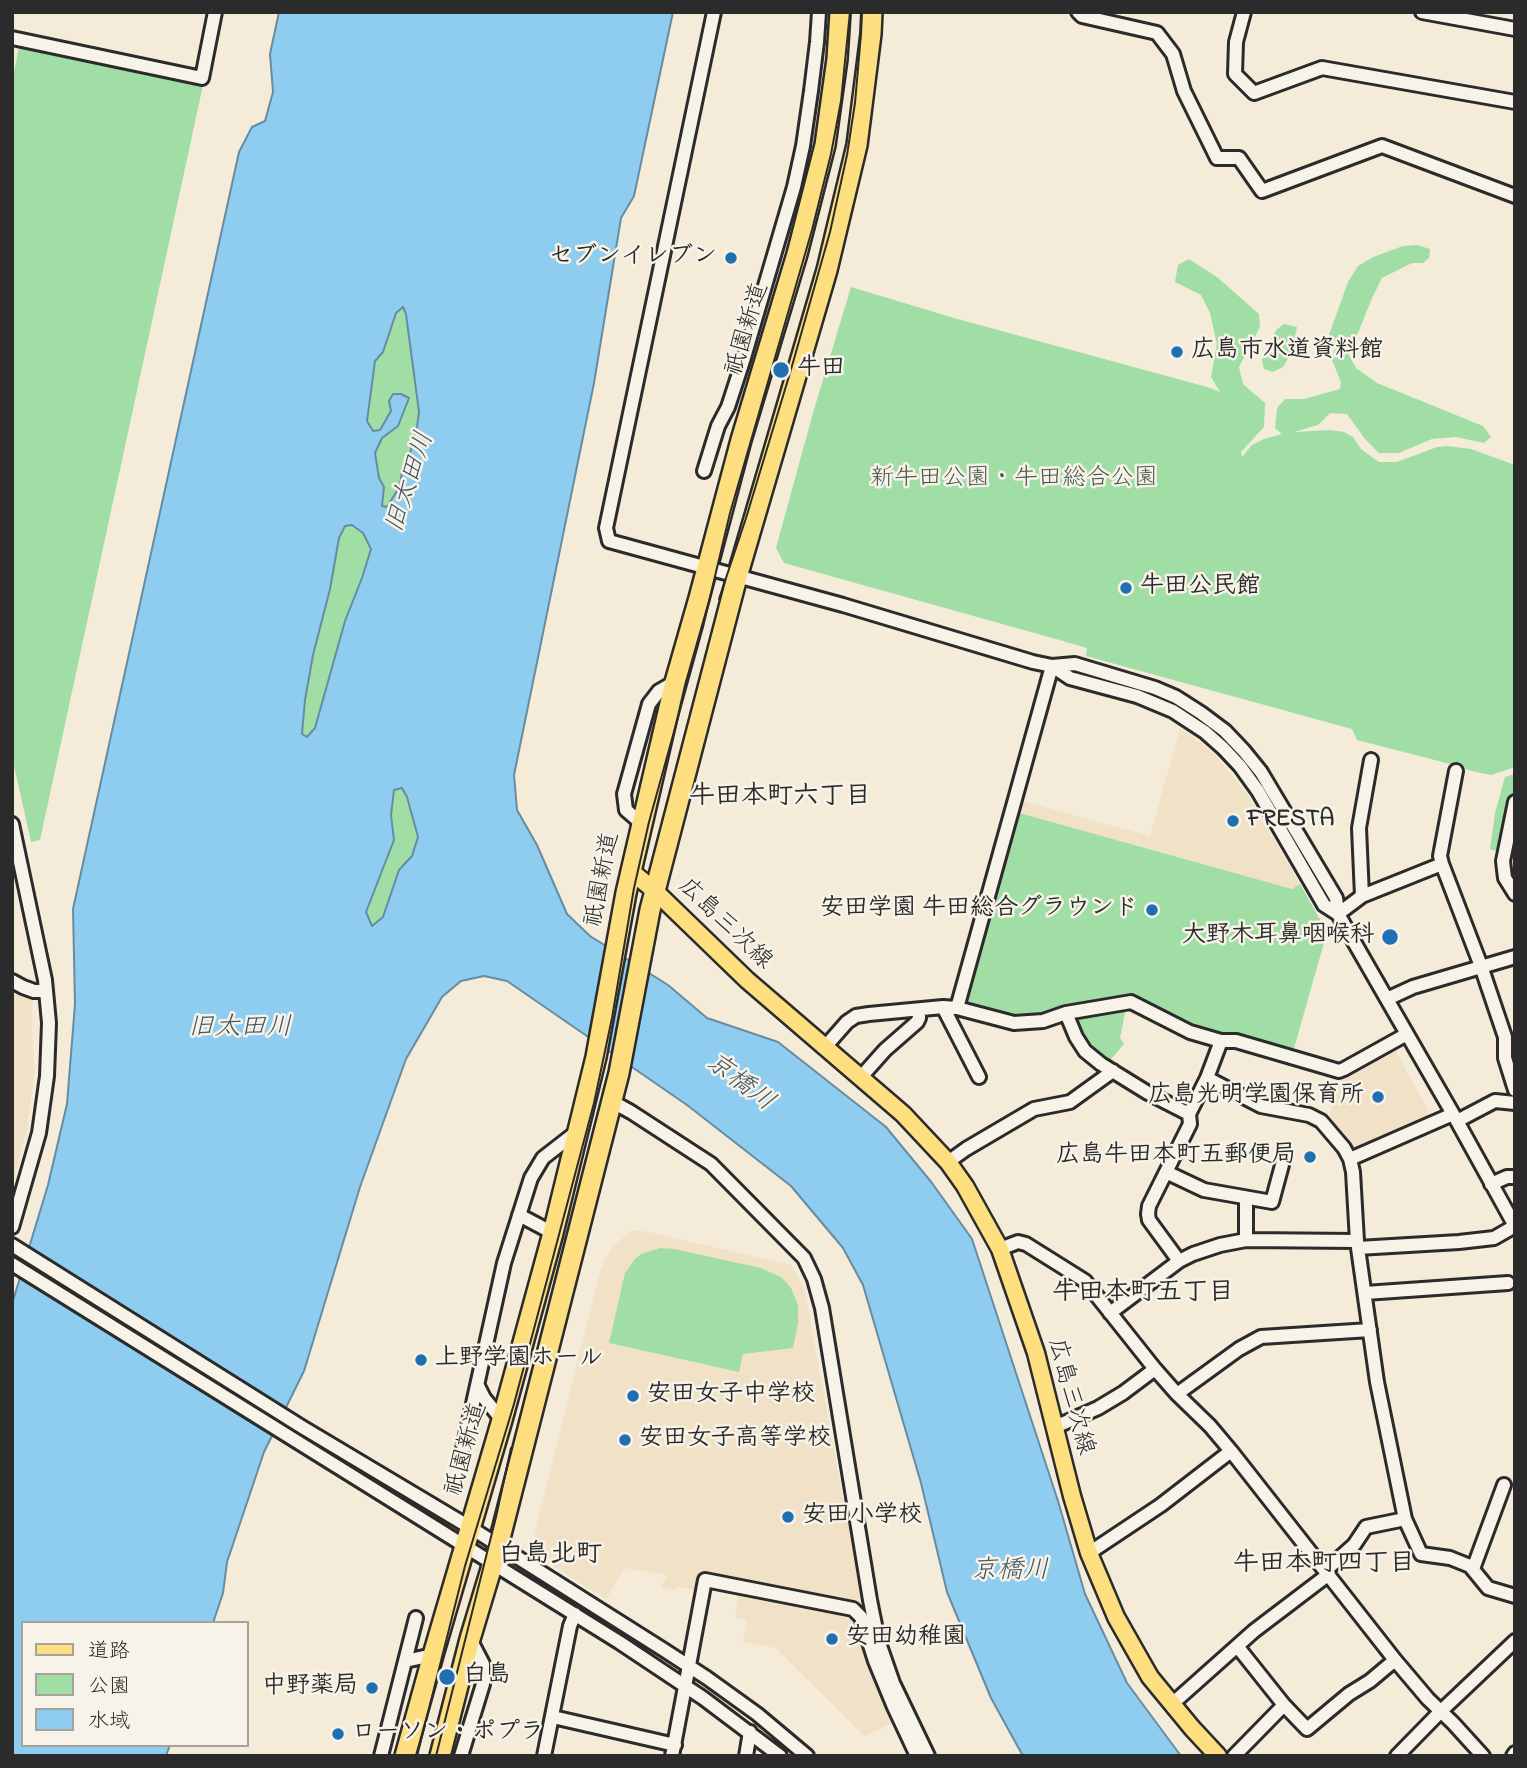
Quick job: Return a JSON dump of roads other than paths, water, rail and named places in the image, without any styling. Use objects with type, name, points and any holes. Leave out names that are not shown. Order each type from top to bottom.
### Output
[{"type":"highway","name":"祇園新道","points":[[405,1756],[553,1233],[596,1057],[625,897],[675,682],[741,440],[797,254],[825,145],[837,59],[839,12]]},
{"type":"highway","name":"祇園新道","points":[[440,1756],[619,1073],[649,914],[737,577],[827,270],[854,158],[872,34],[872,12]]},
{"type":"main road","name":"広島三次線","points":[[632,872],[747,980],[903,1114],[948,1163],[965,1186],[1000,1249],[1036,1353],[1089,1553],[1116,1617],[1150,1676],[1218,1756]]},
{"type":"street","points":[[12,38],[202,78],[215,12]]},
{"type":"street","points":[[714,12],[606,528],[609,541],[1052,666],[1070,678],[1137,696],[1195,724],[1232,757],[1248,777],[1324,905],[1338,914],[1515,1226],[1494,1237],[1471,1241],[1358,1245],[1246,1240],[1220,1245],[1179,1261],[1110,1312]]},
{"type":"street","points":[[704,471],[718,426],[728,407],[794,187],[803,146],[819,12]]},
{"type":"street","points":[[1078,12],[1082,16],[1157,33],[1173,54],[1184,91],[1217,158],[1239,158],[1262,191],[1382,146],[1515,196]]},
{"type":"street","points":[[1244,12],[1236,42],[1235,74],[1254,93],[1321,68],[1515,102]]},
{"type":"street","points":[[1422,12],[1515,29]]},
{"type":"street","points":[[817,42],[837,59]]},
{"type":"street","points":[[780,234],[797,254]]},
{"type":"street","points":[[728,407],[741,440]]},
{"type":"street","points":[[957,1008],[1052,666]]},
{"type":"street","points":[[1362,896],[1359,828],[1371,760]]},
{"type":"street","points":[[1456,771],[1440,856],[1505,1037],[1505,1058],[1515,1090]]},
{"type":"street","points":[[1515,802],[1511,838],[1503,862],[1505,878],[1515,894]]},
{"type":"street","points":[[12,824],[15,851],[46,991],[49,1023],[47,1076],[39,1133],[12,1227]]},
{"type":"street","points":[[1338,914],[1362,896],[1442,864]]},
{"type":"street","points":[[1387,999],[1413,987],[1515,957]]},
{"type":"street","points":[[12,981],[34,991],[46,991]]},
{"type":"street","points":[[825,1047],[847,1022],[856,1016],[943,1007],[957,1008],[1014,1023],[1042,1021],[1066,1013],[1131,1002],[1190,1032],[1221,1041],[1236,1041],[1339,1071],[1406,1034]]},
{"type":"street","points":[[943,1007],[979,1077]]},
{"type":"street","points":[[862,1077],[886,1050],[918,1022],[919,1010]]},
{"type":"street","points":[[1066,1013],[1085,1051],[1148,1093],[1189,1114]]},
{"type":"street","points":[[1179,1261],[1149,1220],[1149,1206],[1189,1124],[1189,1114],[1221,1041]]},
{"type":"street","points":[[948,1163],[965,1149],[1034,1109],[1070,1102],[1113,1071]]},
{"type":"street","points":[[1207,1078],[1261,1106],[1309,1115],[1321,1121],[1343,1148],[1353,1172],[1358,1245],[1377,1382],[1405,1519],[1421,1554],[1450,1558],[1473,1569],[1488,1588],[1515,1596]]},
{"type":"street","points":[[611,1101],[711,1164],[804,1258],[814,1279],[822,1308],[878,1640],[920,1754]]},
{"type":"street","points":[[1350,1160],[1495,1101],[1515,1103]]},
{"type":"street","points":[[464,1449],[504,1263],[531,1178],[543,1158],[579,1129]]},
{"type":"street","points":[[1166,1172],[1205,1190],[1272,1202],[1282,1165]]},
{"type":"street","points":[[1491,1184],[1515,1177]]},
{"type":"street","points":[[1246,1198],[1246,1240]]},
{"type":"street","points":[[519,1215],[553,1233]]},
{"type":"street","points":[[1000,1249],[1018,1242],[1026,1244],[1085,1281],[1155,1369],[1231,1451],[1395,1660],[1483,1756]]},
{"type":"street","points":[[17,1248],[302,1427],[495,1554],[688,1666],[757,1714],[807,1756]]},
{"type":"street","points":[[14,1265],[297,1441],[495,1554],[575,1614],[685,1686],[780,1756]]},
{"type":"street","points":[[1364,1293],[1508,1283]]},
{"type":"street","points":[[1177,1394],[1239,1349],[1261,1337],[1370,1330]]},
{"type":"street","points":[[1055,1427],[1098,1408],[1155,1369]]},
{"type":"street","points":[[478,1385],[484,1398],[502,1420]]},
{"type":"street","points":[[1089,1553],[1161,1505],[1231,1451]]},
{"type":"street","points":[[1473,1569],[1504,1485]]},
{"type":"street","points":[[1172,1704],[1254,1631],[1328,1572],[1366,1527],[1405,1519]]},
{"type":"street","points":[[553,1717],[673,1750],[705,1580],[853,1609],[861,1617],[894,1707],[920,1754]]},
{"type":"street","points":[[544,1756],[570,1626],[575,1614]]},
{"type":"street","points":[[381,1756],[416,1618]]},
{"type":"street","points":[[461,1756],[483,1684],[483,1664],[470,1639]]},
{"type":"street","points":[[1397,1756],[1515,1641]]},
{"type":"street","points":[[1237,1646],[1284,1705],[1307,1729],[1395,1660]]},
{"type":"street","points":[[405,1661],[433,1655]]},
{"type":"street","points":[[1234,1756],[1284,1705]]},
{"type":"street","points":[[746,1756],[750,1732]]},
{"type":"water","name":"旧太田川","points":[[279,12],[673,12],[634,196],[621,218],[594,383],[514,775],[517,810],[537,845],[567,914],[590,936],[668,985],[707,1018],[778,1042],[886,1127],[932,1183],[972,1239],[1058,1501],[1085,1594],[1127,1683],[1181,1756],[1023,1756],[991,1698],[947,1592],[921,1483],[863,1285],[843,1248],[791,1186],[687,1105],[507,981],[484,976],[461,981],[442,997],[406,1059],[360,1187],[304,1371],[264,1452],[227,1562],[223,1593],[214,1621],[21,1621],[21,1747],[169,1747],[166,1756],[12,1756],[12,1304],[48,1185],[67,1104],[75,1004],[73,909],[239,152],[252,127],[265,121],[273,92],[270,54]],"holes":[[[403,307],[419,412],[400,486],[387,507],[382,506],[384,487],[379,478],[375,453],[382,438],[398,426],[409,398],[393,394],[389,401],[391,411],[380,430],[373,431],[367,421],[375,361],[383,352],[396,313]],[[352,525],[363,533],[371,549],[345,621],[315,728],[307,737],[302,734],[313,655],[330,589],[339,538],[345,526]],[[402,788],[418,837],[412,856],[399,870],[383,917],[372,926],[366,912],[394,840],[391,815],[394,790]]]},
{"type":"tram line","points":[[417,1756],[465,1566],[514,1404],[594,1103],[649,822],[703,627],[730,513],[812,230],[831,154],[841,101],[850,12]]},
{"type":"tram line","points":[[719,599],[790,373],[830,232],[855,103],[862,12]]},
{"type":"tram line","points":[[436,1756],[511,1448]]},
{"type":"place","name":"セブンイレブン","points":[[731,258]]},
{"type":"place","name":"広島市水道資料館","points":[[1177,352]]},
{"type":"place","name":"牛田","points":[[781,370]]},
{"type":"place","name":"牛田公民館","points":[[1126,588]]},
{"type":"place","name":"FRESTA","points":[[1233,821]]},
{"type":"place","name":"安田学園 牛田総合グラウンド","points":[[1152,910]]},
{"type":"place","name":"大野木耳鼻咽喉科","points":[[1390,937]]},
{"type":"place","name":"広島光明学園保育所","points":[[1378,1097]]},
{"type":"place","name":"広島牛田本町五郵便局","points":[[1310,1157]]},
{"type":"place","name":"上野学園ホール","points":[[421,1360]]},
{"type":"place","name":"安田女子中学校","points":[[633,1396]]},
{"type":"place","name":"安田女子高等学校","points":[[625,1440]]},
{"type":"place","name":"安田小学校","points":[[788,1517]]},
{"type":"place","name":"安田幼稚園","points":[[832,1639]]},
{"type":"place","name":"白島","points":[[447,1677]]},
{"type":"place","name":"中野薬局","points":[[372,1688]]},
{"type":"place","name":"ローソン・ポプラ","points":[[338,1734]]},
{"type":"district","name":"牛田本町六丁目","points":[[780,799]]},
{"type":"district","name":"牛田本町五丁目","points":[[1143,1295]]},
{"type":"district","name":"白島北町","points":[[550,1557]]},
{"type":"district","name":"牛田本町四丁目","points":[[1324,1566]]},
{"type":"park label","name":"新牛田公園・牛田総合公園","points":[[1014,480]]},
{"type":"water label","name":"京橋川","points":[[739,1084]]},
{"type":"water label","name":"京橋川","points":[[1010,1573]]}]
